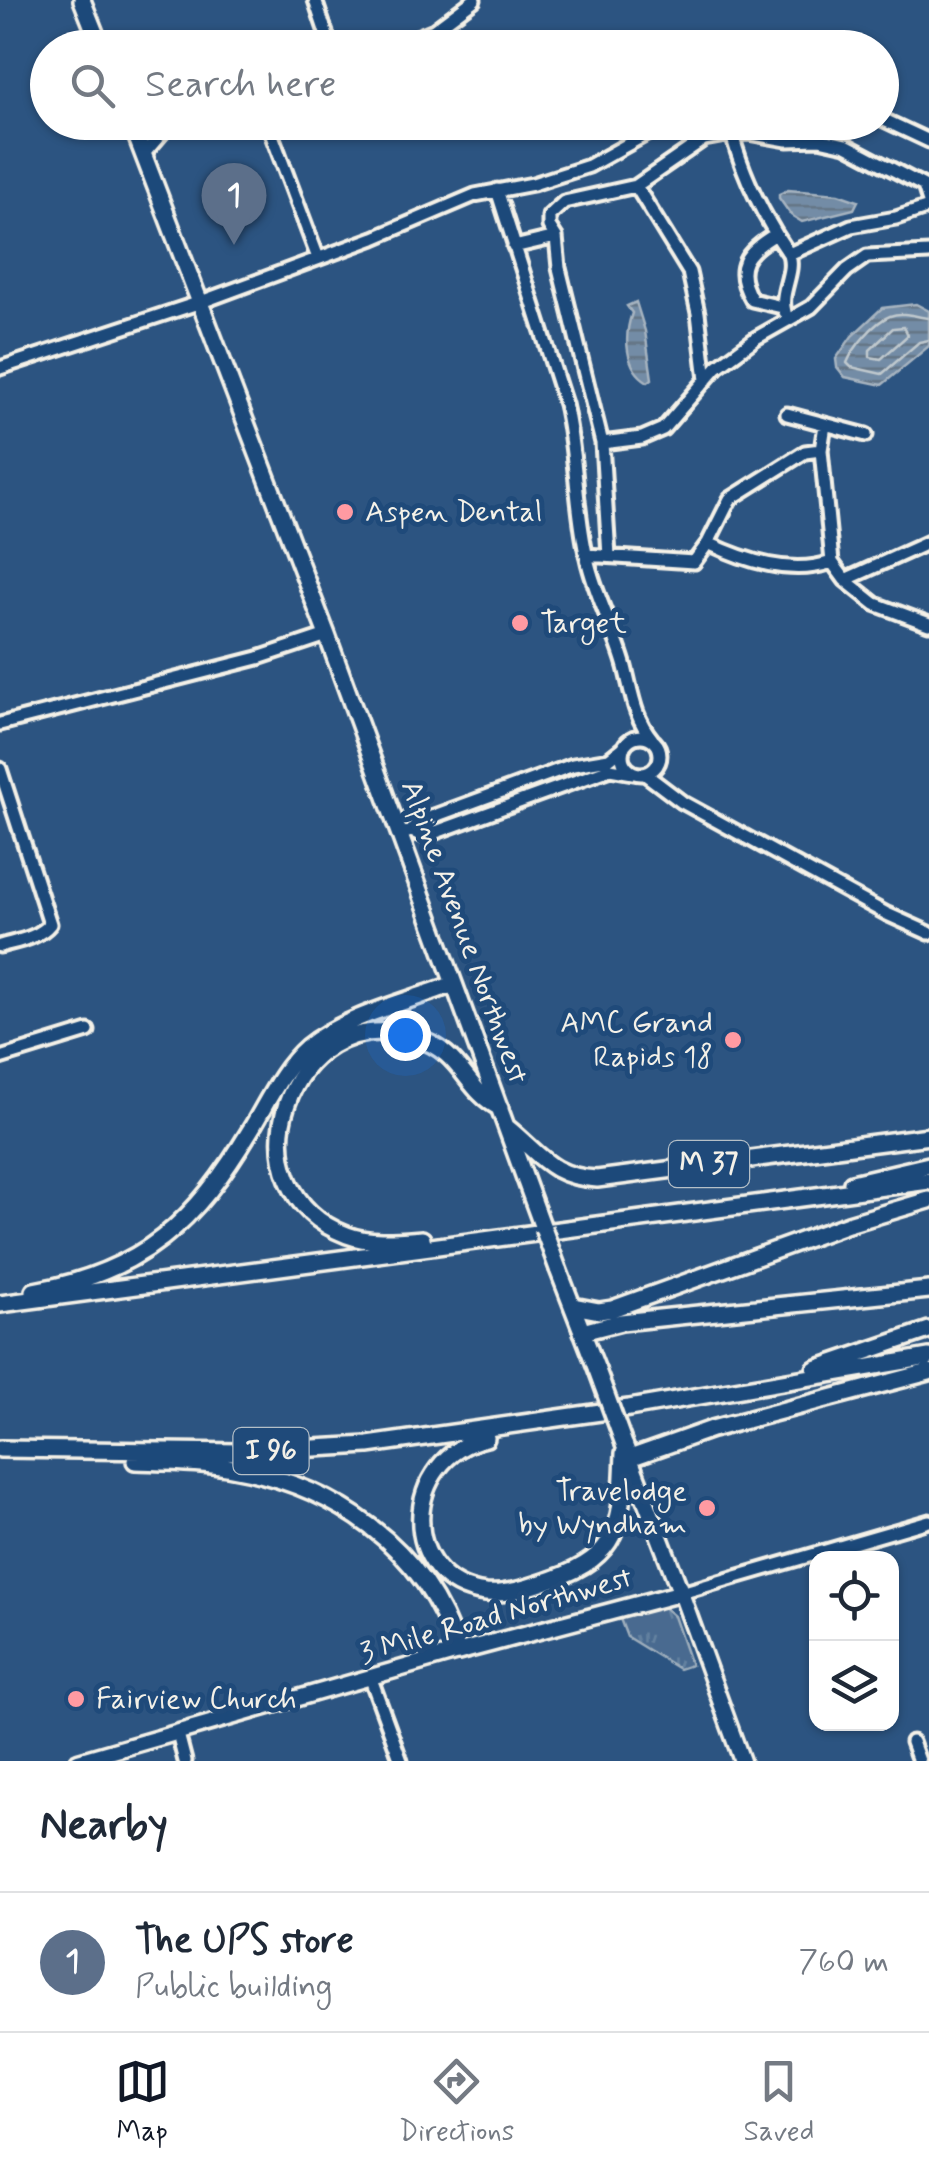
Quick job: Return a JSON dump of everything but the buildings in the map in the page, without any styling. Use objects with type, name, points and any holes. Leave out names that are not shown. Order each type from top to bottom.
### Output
[{"type":"highway","points":[[82,0],[93,30]]},
{"type":"highway","name":"Alpine Avenue Northwest","points":[[138,140],[405,833],[421,894],[681,1592]]},
{"type":"highway","points":[[0,1296],[92,1276],[160,1240],[212,1191],[284,1073],[307,1048],[342,1027],[454,984]]},
{"type":"highway","points":[[486,1240],[461,1237],[384,1241],[346,1235],[329,1226],[299,1198],[289,1182],[280,1148],[280,1127],[290,1090],[314,1059],[335,1045],[373,1033],[409,1036],[439,1048],[462,1067],[481,1098],[500,1108]]},
{"type":"highway","name":"M 37","points":[[507,1127],[554,1169],[598,1179],[929,1136]]},
{"type":"highway","points":[[780,1200],[929,1165]]},
{"type":"highway","points":[[0,1304],[929,1181]]},
{"type":"highway","points":[[573,1306],[612,1309],[832,1230],[929,1200]]},
{"type":"highway","points":[[582,1332],[602,1326],[929,1290]]},
{"type":"highway","points":[[573,1306],[588,1322],[602,1326]]},
{"type":"highway","name":"I 96","points":[[2,1449],[302,1450],[416,1440],[758,1386],[929,1330]]},
{"type":"highway","points":[[758,1386],[929,1357]]},
{"type":"highway","points":[[627,1451],[929,1372]]},
{"type":"highway","name":"M 37","points":[[535,1422],[458,1448],[442,1460],[424,1488],[419,1521],[428,1552],[449,1576],[467,1587],[486,1592],[533,1586],[572,1572],[601,1553],[614,1538],[621,1520],[627,1451]]},
{"type":"highway","points":[[2,1449],[47,1456],[223,1466],[315,1493],[361,1517],[404,1555],[439,1604],[458,1652]]},
{"type":"highway","name":"3 Mile Road Northwest","points":[[458,1652],[681,1592]]},
{"type":"main road","name":"Alpine Avenue Northwest","points":[[681,1592],[742,1761]]},
{"type":"main road","name":"3 Mile Road Northwest","points":[[78,1761],[458,1652]]},
{"type":"street","points":[[315,0],[325,30]]},
{"type":"street","points":[[434,30],[474,0]]},
{"type":"street","points":[[899,127],[929,141]]},
{"type":"street","points":[[143,155],[156,140]]},
{"type":"street","points":[[274,140],[318,258]]},
{"type":"street","points":[[0,368],[201,302],[476,195],[533,184],[590,166],[636,140]]},
{"type":"street","points":[[610,556],[602,443],[549,216],[564,202],[636,186],[701,140]]},
{"type":"street","points":[[733,140],[737,159],[789,254],[793,268],[787,280],[785,313]]},
{"type":"street","points":[[789,254],[851,226],[896,218],[929,205],[924,186],[846,145],[824,140]]},
{"type":"street","points":[[636,186],[689,272],[706,380]]},
{"type":"street","points":[[496,190],[565,404],[586,555],[625,667],[635,713],[660,749],[659,762],[669,792]]},
{"type":"street","points":[[776,234],[748,254],[742,275],[752,300],[785,313]]},
{"type":"street","points":[[514,247],[556,238]]},
{"type":"street","points":[[602,443],[642,438],[663,429],[740,348],[785,313],[811,307],[847,270],[867,256],[929,252]]},
{"type":"street","points":[[788,414],[866,435]]},
{"type":"street","points":[[826,424],[822,450],[832,562],[845,580],[875,604],[929,624]]},
{"type":"street","points":[[586,555],[694,562],[730,499],[805,452],[822,450]]},
{"type":"street","points":[[845,580],[929,542]]},
{"type":"street","points":[[708,543],[740,558],[769,564],[812,568],[832,562]]},
{"type":"street","points":[[0,724],[258,658],[328,635]]},
{"type":"street","points":[[635,713],[622,759],[639,773],[682,802],[929,933]]},
{"type":"street","points":[[405,833],[418,822],[560,770],[609,759],[640,736],[652,739]]},
{"type":"street","points":[[405,833],[424,836],[610,769],[639,773],[659,762]]},
{"type":"street","points":[[0,769],[50,924],[30,937],[0,946]]},
{"type":"street","points":[[0,1058],[88,1031]]},
{"type":"street","name":"3 Mile Road Northwest","points":[[681,1592],[929,1521]]},
{"type":"street","points":[[371,1679],[401,1761]]},
{"type":"street","points":[[178,1734],[185,1761]]},
{"type":"street","points":[[912,1742],[919,1761]]},
{"type":"green space","points":[[660,1604],[674,1616],[691,1665],[679,1669],[627,1637],[619,1616]]},
{"type":"water","points":[[788,190],[838,194],[858,201],[854,209],[802,222],[791,215],[779,198]]},
{"type":"water","points":[[636,302],[645,331],[652,379],[648,382],[634,369],[628,351],[632,313],[627,306]]},
{"type":"water","points":[[916,304],[929,311],[929,346],[882,385],[845,377],[836,359],[852,336],[882,308]]},
{"type":"place","name":"The UPS store","points":[[234,245]]},
{"type":"place","name":"Aspen Dental","points":[[345,512]]},
{"type":"place","name":"Target","points":[[520,623]]},
{"type":"place","name":"AMC Grand Rapids 18","points":[[733,1040]]},
{"type":"place","name":"Travelodge by Wyndham","points":[[707,1508]]},
{"type":"place","name":"Fairview Church","points":[[76,1699]]}]
